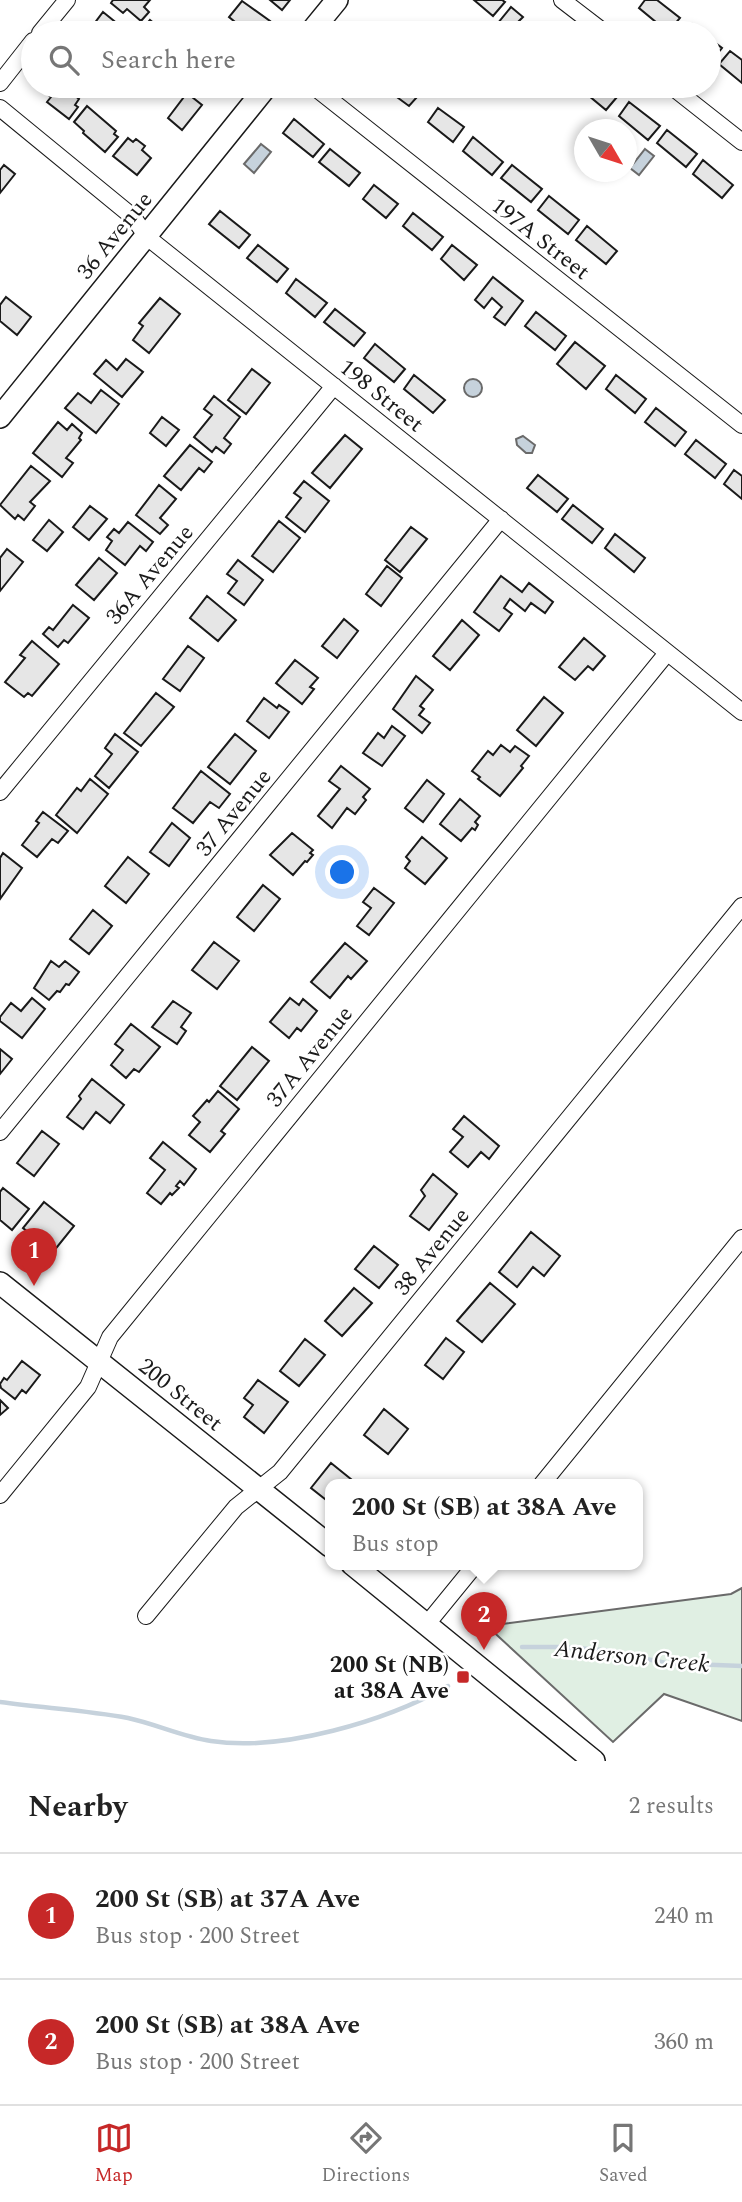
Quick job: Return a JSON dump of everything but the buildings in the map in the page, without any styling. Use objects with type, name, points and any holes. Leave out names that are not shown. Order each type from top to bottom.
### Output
[{"type":"main road","points":[[320,21],[337,0]]},
{"type":"main road","name":"36 Avenue","points":[[4,404],[147,237],[257,98]]},
{"type":"main road","name":"200 Street","points":[[0,1283],[325,1542]]},
{"type":"main road","points":[[360,1570],[594,1761]]},
{"type":"street","points":[[50,21],[67,0]]},
{"type":"street","points":[[562,0],[589,21]]},
{"type":"street","points":[[0,83],[21,56]]},
{"type":"street","name":"197A Street","points":[[328,98],[742,425]]},
{"type":"street","points":[[686,98],[742,142]]},
{"type":"street","name":"198 Street","points":[[0,108],[133,217],[147,237],[742,712]]},
{"type":"street","name":"36A Avenue","points":[[0,792],[334,386]]},
{"type":"street","name":"37 Avenue","points":[[0,1132],[501,519]]},
{"type":"street","name":"37A Avenue","points":[[0,1495],[88,1387],[110,1337],[667,653]]},
{"type":"street","name":"38 Avenue","points":[[146,1616],[236,1507],[280,1472],[742,906]]},
{"type":"street","points":[[546,1479],[742,1238]]},
{"type":"street","points":[[427,1624],[471,1570]]},
{"type":"green space","points":[[742,1588],[742,1721],[664,1694],[613,1742],[487,1626],[731,1594]]},
{"type":"shaded area","points":[[261,144],[271,152],[254,173],[244,164]]},
{"type":"shaded area","points":[[645,149],[654,156],[639,175],[637,159]]},
{"type":"shaded area","points":[[473,379],[479,382],[482,388],[479,394],[473,397],[467,394],[464,388],[467,382]]},
{"type":"shaded area","points":[[523,436],[535,445],[532,453],[526,453],[517,445],[516,439]]},
{"type":"waterway","name":"Anderson Creek","points":[[522,1647],[603,1650],[666,1663],[742,1666]]},
{"type":"waterway","name":"Anderson Creek","points":[[0,1702],[112,1715],[211,1741],[269,1742],[301,1738],[364,1722],[395,1711],[448,1686]]},
{"type":"place","name":"200 St (SB) at 37A Ave","points":[[34,1286]]},
{"type":"place","name":"200 St (SB) at 38A Ave","points":[[484,1650]]},
{"type":"place","name":"200 St (NB) at 38A Ave","points":[[463,1677]]}]
